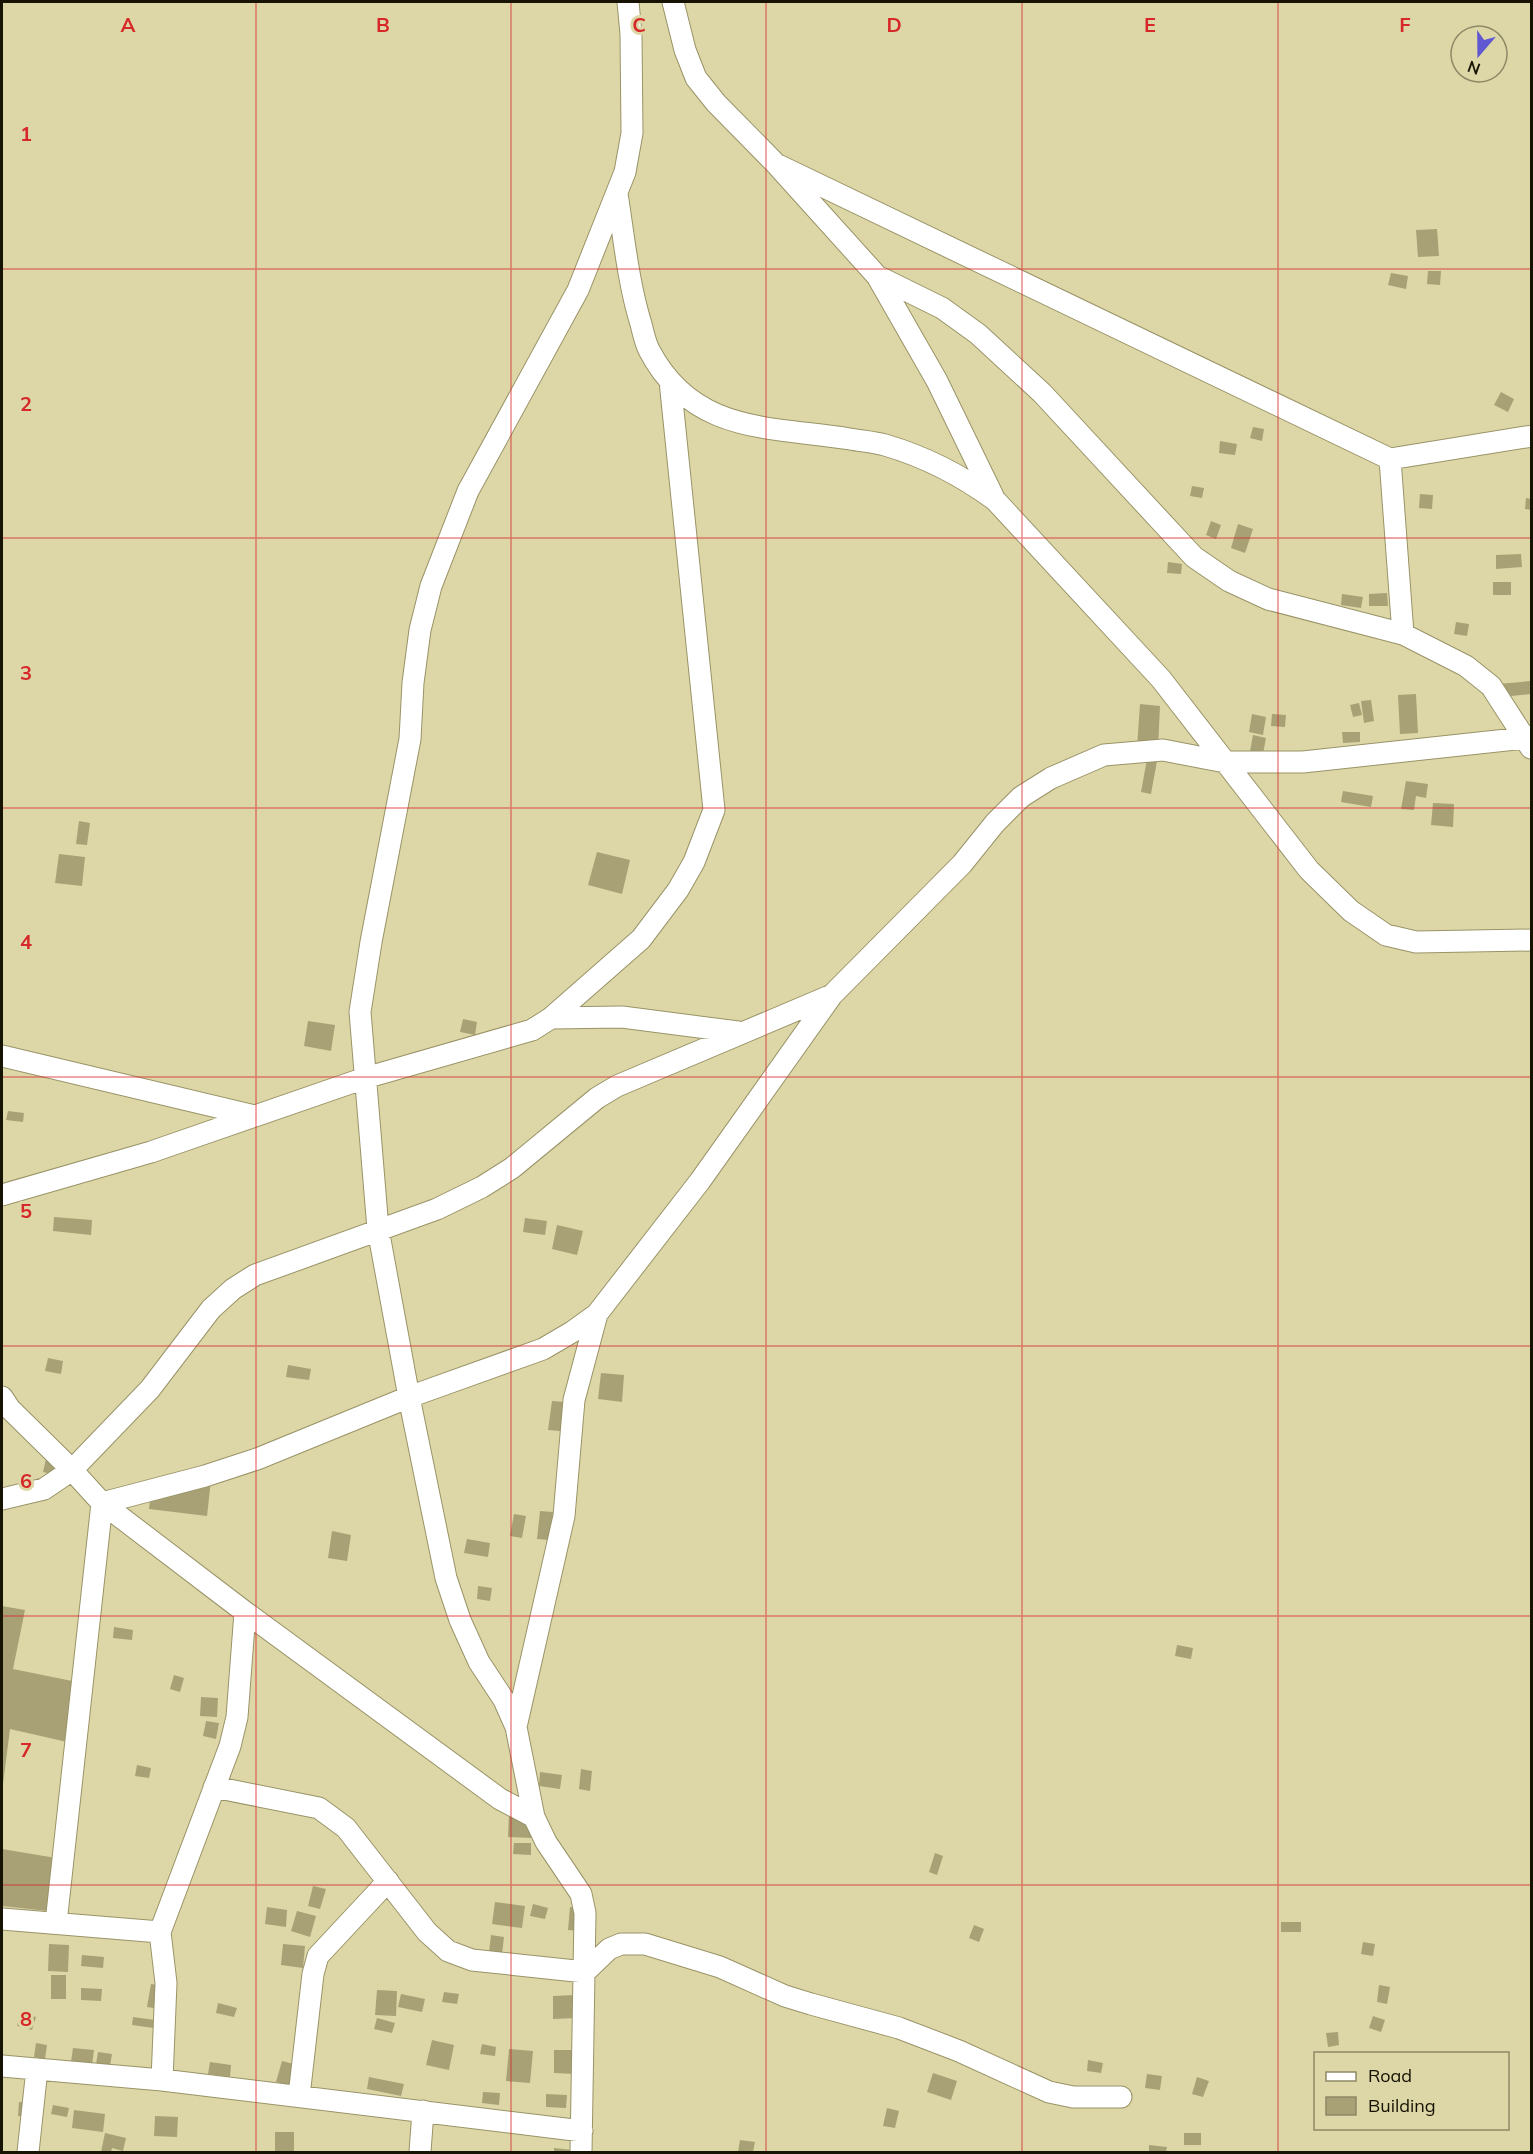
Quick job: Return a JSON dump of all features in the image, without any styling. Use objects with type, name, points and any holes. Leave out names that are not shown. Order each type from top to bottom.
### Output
[{"type":"street","points":[[581,2152],[585,1913],[581,1894],[546,1842],[534,1817],[516,1727],[504,1700],[479,1662],[460,1620],[446,1578],[378,1229],[360,1012],[410,739],[413,683],[420,630],[431,586],[468,491],[578,290],[625,172],[632,133],[631,34],[628,2]]},
{"type":"street","points":[[673,2],[685,50],[696,78],[716,103],[776,164],[877,276],[937,381],[995,500]]},
{"type":"street","points":[[776,164],[1390,459],[1532,436]]},
{"type":"street","points":[[617,194],[636,307],[648,349],[670,381],[694,403],[717,416],[747,426],[884,445],[936,464],[970,481],[995,500],[1161,679],[1309,870],[1351,911],[1386,935],[1416,942],[1532,939]]},
{"type":"street","points":[[102,1503],[205,1476],[257,1459],[409,1397],[543,1349],[597,1314],[700,1181],[832,995],[962,864],[995,823],[1021,797],[1051,778],[1104,755],[1163,750],[1225,762],[1303,762],[1529,741],[1491,686],[1466,666],[1403,634],[1268,599],[1228,581],[1194,557],[1042,393],[978,334],[942,308],[877,276]]},
{"type":"street","points":[[2,1195],[152,1152],[364,1078],[532,1030],[551,1018],[641,939],[678,890],[694,862],[714,810],[670,381]]},
{"type":"street","points":[[1390,459],[1403,634]]},
{"type":"street","points":[[2,1499],[44,1489],[72,1470],[150,1389],[211,1310],[233,1289],[255,1275],[437,1209],[482,1187],[512,1168],[597,1098],[617,1086],[832,995]]},
{"type":"street","points":[[551,1018],[622,1017],[741,1033]]},
{"type":"street","points":[[2,1056],[255,1116]]},
{"type":"street","points":[[516,1727],[564,1516],[574,1400],[597,1314]]},
{"type":"street","points":[[2,1397],[10,1409],[102,1503],[245,1612],[500,1799],[534,1817]]},
{"type":"street","points":[[56,1923],[102,1503]]},
{"type":"street","points":[[162,2079],[166,1983],[160,1932],[230,1746],[237,1717],[245,1612]]},
{"type":"street","points":[[214,1787],[319,1808],[346,1827],[427,1932],[448,1951],[472,1960],[585,1972],[609,1949],[621,1944],[645,1944],[720,1967],[785,1996],[899,2028],[959,2051],[1049,2091],[1073,2097],[1121,2097]]},
{"type":"street","points":[[299,2096],[313,1974],[318,1956],[388,1881]]},
{"type":"street","points":[[2,1919],[160,1932]]},
{"type":"street","points":[[2,2066],[162,2079],[582,2131]]},
{"type":"street","points":[[28,2152],[37,2069]]},
{"type":"street","points":[[420,2152],[423,2111]]},
{"type":"building","points":[[1437,229],[1439,256],[1418,257],[1416,230]]},
{"type":"building","points":[[1428,271],[1441,271],[1440,285],[1427,284]]},
{"type":"building","points":[[1391,273],[1408,276],[1406,289],[1388,285]]},
{"type":"building","points":[[1501,392],[1514,399],[1508,412],[1494,405]]},
{"type":"building","points":[[1253,427],[1264,429],[1262,441],[1250,438]]},
{"type":"building","points":[[1220,441],[1237,444],[1235,455],[1219,453]]},
{"type":"building","points":[[1192,486],[1204,488],[1202,498],[1190,496]]},
{"type":"building","points":[[1420,494],[1433,495],[1432,509],[1419,508]]},
{"type":"building","points":[[1526,498],[1532,499],[1532,510],[1525,509]]},
{"type":"building","points":[[1211,521],[1221,525],[1216,539],[1206,535]]},
{"type":"building","points":[[1238,524],[1253,529],[1245,553],[1231,548]]},
{"type":"building","points":[[1521,554],[1522,567],[1496,569],[1496,555]]},
{"type":"building","points":[[1168,562],[1182,564],[1181,574],[1167,573]]},
{"type":"building","points":[[1493,582],[1511,582],[1511,595],[1493,595]]},
{"type":"building","points":[[1387,593],[1388,606],[1369,606],[1369,594]]},
{"type":"building","points":[[1342,594],[1363,597],[1361,608],[1341,605]]},
{"type":"building","points":[[1456,622],[1469,624],[1467,636],[1454,634]]},
{"type":"building","points":[[1530,681],[1531,694],[1501,697],[1499,684]]},
{"type":"building","points":[[1416,694],[1418,733],[1400,734],[1398,695]]},
{"type":"building","points":[[1371,700],[1374,721],[1364,723],[1361,701]]},
{"type":"building","points":[[1359,703],[1362,715],[1353,717],[1350,705]]},
{"type":"building","points":[[1140,704],[1160,706],[1158,749],[1137,748]]},
{"type":"building","points":[[1252,714],[1266,717],[1263,735],[1249,732]]},
{"type":"building","points":[[1272,714],[1286,715],[1285,727],[1271,726]]},
{"type":"building","points":[[1342,732],[1360,732],[1360,742],[1343,743]]},
{"type":"building","points":[[1253,735],[1266,738],[1262,759],[1249,757]]},
{"type":"building","points":[[1147,759],[1157,761],[1151,794],[1141,792]]},
{"type":"building","points":[[1406,781],[1428,784],[1426,798],[1416,796],[1414,810],[1401,809]]},
{"type":"building","points":[[1343,791],[1373,796],[1371,807],[1341,802]]},
{"type":"building","points":[[1433,803],[1454,804],[1453,827],[1431,825]]},
{"type":"building","points":[[79,821],[90,823],[87,845],[76,844]]},
{"type":"building","points":[[597,852],[630,860],[622,894],[588,885]]},
{"type":"building","points":[[59,854],[85,857],[82,886],[55,883]]},
{"type":"building","points":[[463,1019],[477,1022],[475,1035],[460,1032]]},
{"type":"building","points":[[308,1021],[335,1025],[331,1051],[304,1046]]},
{"type":"building","points":[[8,1111],[24,1113],[23,1122],[6,1120]]},
{"type":"building","points":[[54,1217],[92,1220],[91,1235],[53,1231]]},
{"type":"building","points":[[525,1218],[547,1221],[545,1235],[523,1232]]},
{"type":"building","points":[[557,1225],[583,1231],[577,1255],[552,1249]]},
{"type":"building","points":[[48,1358],[63,1361],[61,1374],[45,1371]]},
{"type":"building","points":[[288,1365],[311,1369],[309,1380],[286,1377]]},
{"type":"building","points":[[601,1373],[624,1375],[622,1402],[598,1399]]},
{"type":"building","points":[[552,1401],[565,1402],[560,1431],[548,1430]]},
{"type":"building","points":[[46,1459],[60,1462],[57,1475],[43,1472]]},
{"type":"building","points":[[212,1471],[207,1516],[149,1509],[152,1483]]},
{"type":"building","points":[[540,1511],[553,1512],[549,1540],[537,1539]]},
{"type":"building","points":[[514,1514],[526,1516],[522,1538],[510,1536]]},
{"type":"building","points":[[332,1531],[351,1535],[347,1561],[328,1558]]},
{"type":"building","points":[[467,1539],[490,1543],[488,1557],[464,1553]]},
{"type":"building","points":[[478,1586],[492,1588],[490,1601],[477,1599]]},
{"type":"building","points":[[2,1606],[25,1610],[13,1669],[72,1681],[67,1742],[10,1729],[3,1784]]},
{"type":"building","points":[[114,1627],[133,1630],[132,1640],[113,1638]]},
{"type":"building","points":[[1177,1645],[1193,1648],[1191,1659],[1175,1656]]},
{"type":"building","points":[[174,1675],[184,1678],[180,1692],[170,1689]]},
{"type":"building","points":[[201,1697],[218,1698],[217,1717],[200,1716]]},
{"type":"building","points":[[206,1721],[219,1723],[216,1739],[203,1736]]},
{"type":"building","points":[[137,1765],[151,1768],[149,1778],[135,1776]]},
{"type":"building","points":[[581,1769],[592,1771],[590,1791],[579,1789]]},
{"type":"building","points":[[540,1772],[562,1775],[560,1789],[539,1786]]},
{"type":"building","points":[[509,1811],[533,1811],[533,1838],[508,1837]]},
{"type":"building","points":[[514,1843],[531,1843],[531,1855],[513,1854]]},
{"type":"building","points":[[2,1849],[56,1858],[48,1911],[2,1906]]},
{"type":"building","points":[[935,1853],[943,1856],[937,1875],[929,1872]]},
{"type":"building","points":[[313,1886],[326,1889],[320,1909],[308,1906]]},
{"type":"building","points":[[495,1902],[525,1906],[522,1928],[492,1924]]},
{"type":"building","points":[[533,1904],[548,1908],[545,1919],[530,1916]]},
{"type":"building","points":[[267,1907],[287,1910],[286,1927],[265,1924]]},
{"type":"building","points":[[570,1907],[582,1908],[581,1931],[568,1930]]},
{"type":"building","points":[[297,1911],[316,1916],[310,1937],[291,1931]]},
{"type":"building","points":[[1281,1922],[1301,1922],[1301,1932],[1281,1932]]},
{"type":"building","points":[[974,1925],[984,1929],[979,1942],[969,1938]]},
{"type":"building","points":[[491,1935],[504,1937],[502,1954],[489,1952]]},
{"type":"building","points":[[1363,1942],[1375,1944],[1373,1956],[1361,1954]]},
{"type":"building","points":[[49,1944],[69,1945],[68,1972],[48,1971]]},
{"type":"building","points":[[283,1944],[305,1946],[303,1968],[281,1965]]},
{"type":"building","points":[[82,1955],[104,1957],[103,1968],[81,1966]]},
{"type":"building","points":[[51,1975],[66,1975],[66,1999],[51,1999]]},
{"type":"building","points":[[151,1984],[164,1986],[161,2009],[147,2007]]},
{"type":"building","points":[[1379,1985],[1390,1987],[1387,2004],[1377,2002]]},
{"type":"building","points":[[81,1988],[102,1989],[101,2001],[81,2000]]},
{"type":"building","points":[[377,1990],[397,1991],[396,2016],[375,2015]]},
{"type":"building","points":[[444,1992],[459,1994],[457,2004],[442,2002]]},
{"type":"building","points":[[401,1994],[425,1999],[422,2012],[398,2007]]},
{"type":"building","points":[[575,1995],[576,2018],[553,2019],[553,1996]]},
{"type":"building","points":[[218,2003],[237,2008],[234,2017],[216,2013]]},
{"type":"building","points":[[21,2012],[36,2017],[32,2030],[17,2026]]},
{"type":"building","points":[[1373,2016],[1385,2020],[1381,2032],[1369,2028]]},
{"type":"building","points":[[133,2017],[155,2020],[154,2028],[132,2025]]},
{"type":"building","points":[[377,2018],[395,2023],[392,2033],[374,2029]]},
{"type":"building","points":[[1338,2032],[1339,2045],[1328,2047],[1326,2033]]},
{"type":"building","points":[[432,2040],[454,2045],[449,2070],[426,2065]]},
{"type":"building","points":[[36,2043],[47,2045],[45,2059],[34,2057]]},
{"type":"building","points":[[482,2044],[496,2047],[495,2056],[480,2054]]},
{"type":"building","points":[[73,2048],[94,2050],[92,2065],[71,2062]]},
{"type":"building","points":[[509,2049],[533,2051],[530,2083],[506,2081]]},
{"type":"building","points":[[554,2050],[574,2050],[574,2074],[554,2073]]},
{"type":"building","points":[[98,2052],[112,2054],[110,2066],[96,2064]]},
{"type":"building","points":[[1088,2060],[1103,2063],[1101,2073],[1087,2071]]},
{"type":"building","points":[[282,2061],[298,2065],[293,2086],[276,2082]]},
{"type":"building","points":[[210,2062],[231,2065],[230,2077],[208,2074]]},
{"type":"building","points":[[933,2073],[957,2081],[951,2100],[927,2092]]},
{"type":"building","points":[[1147,2074],[1162,2076],[1160,2090],[1145,2088]]},
{"type":"building","points":[[369,2077],[404,2084],[401,2096],[367,2089]]},
{"type":"building","points":[[1197,2077],[1209,2081],[1203,2097],[1192,2094]]},
{"type":"building","points":[[483,2092],[500,2093],[499,2105],[482,2103]]},
{"type":"building","points":[[546,2094],[567,2095],[566,2108],[546,2107]]},
{"type":"building","points":[[19,2102],[33,2103],[32,2117],[18,2116]]},
{"type":"building","points":[[53,2105],[69,2108],[67,2117],[51,2114]]},
{"type":"building","points":[[887,2108],[899,2111],[895,2128],[883,2126]]},
{"type":"building","points":[[74,2110],[105,2114],[103,2132],[72,2128]]},
{"type":"building","points":[[155,2116],[178,2117],[177,2137],[154,2136]]},
{"type":"building","points":[[275,2132],[294,2132],[294,2152],[275,2152]]},
{"type":"building","points":[[105,2133],[126,2138],[123,2151],[112,2148],[111,2152],[101,2152]]},
{"type":"building","points":[[1184,2133],[1201,2133],[1201,2145],[1184,2145]]},
{"type":"building","points":[[740,2140],[755,2142],[753,2152],[738,2152]]},
{"type":"building","points":[[1149,2145],[1167,2147],[1166,2152],[1149,2152]]},
{"type":"building","points":[[554,2148],[572,2150],[572,2152],[554,2152]]}]
